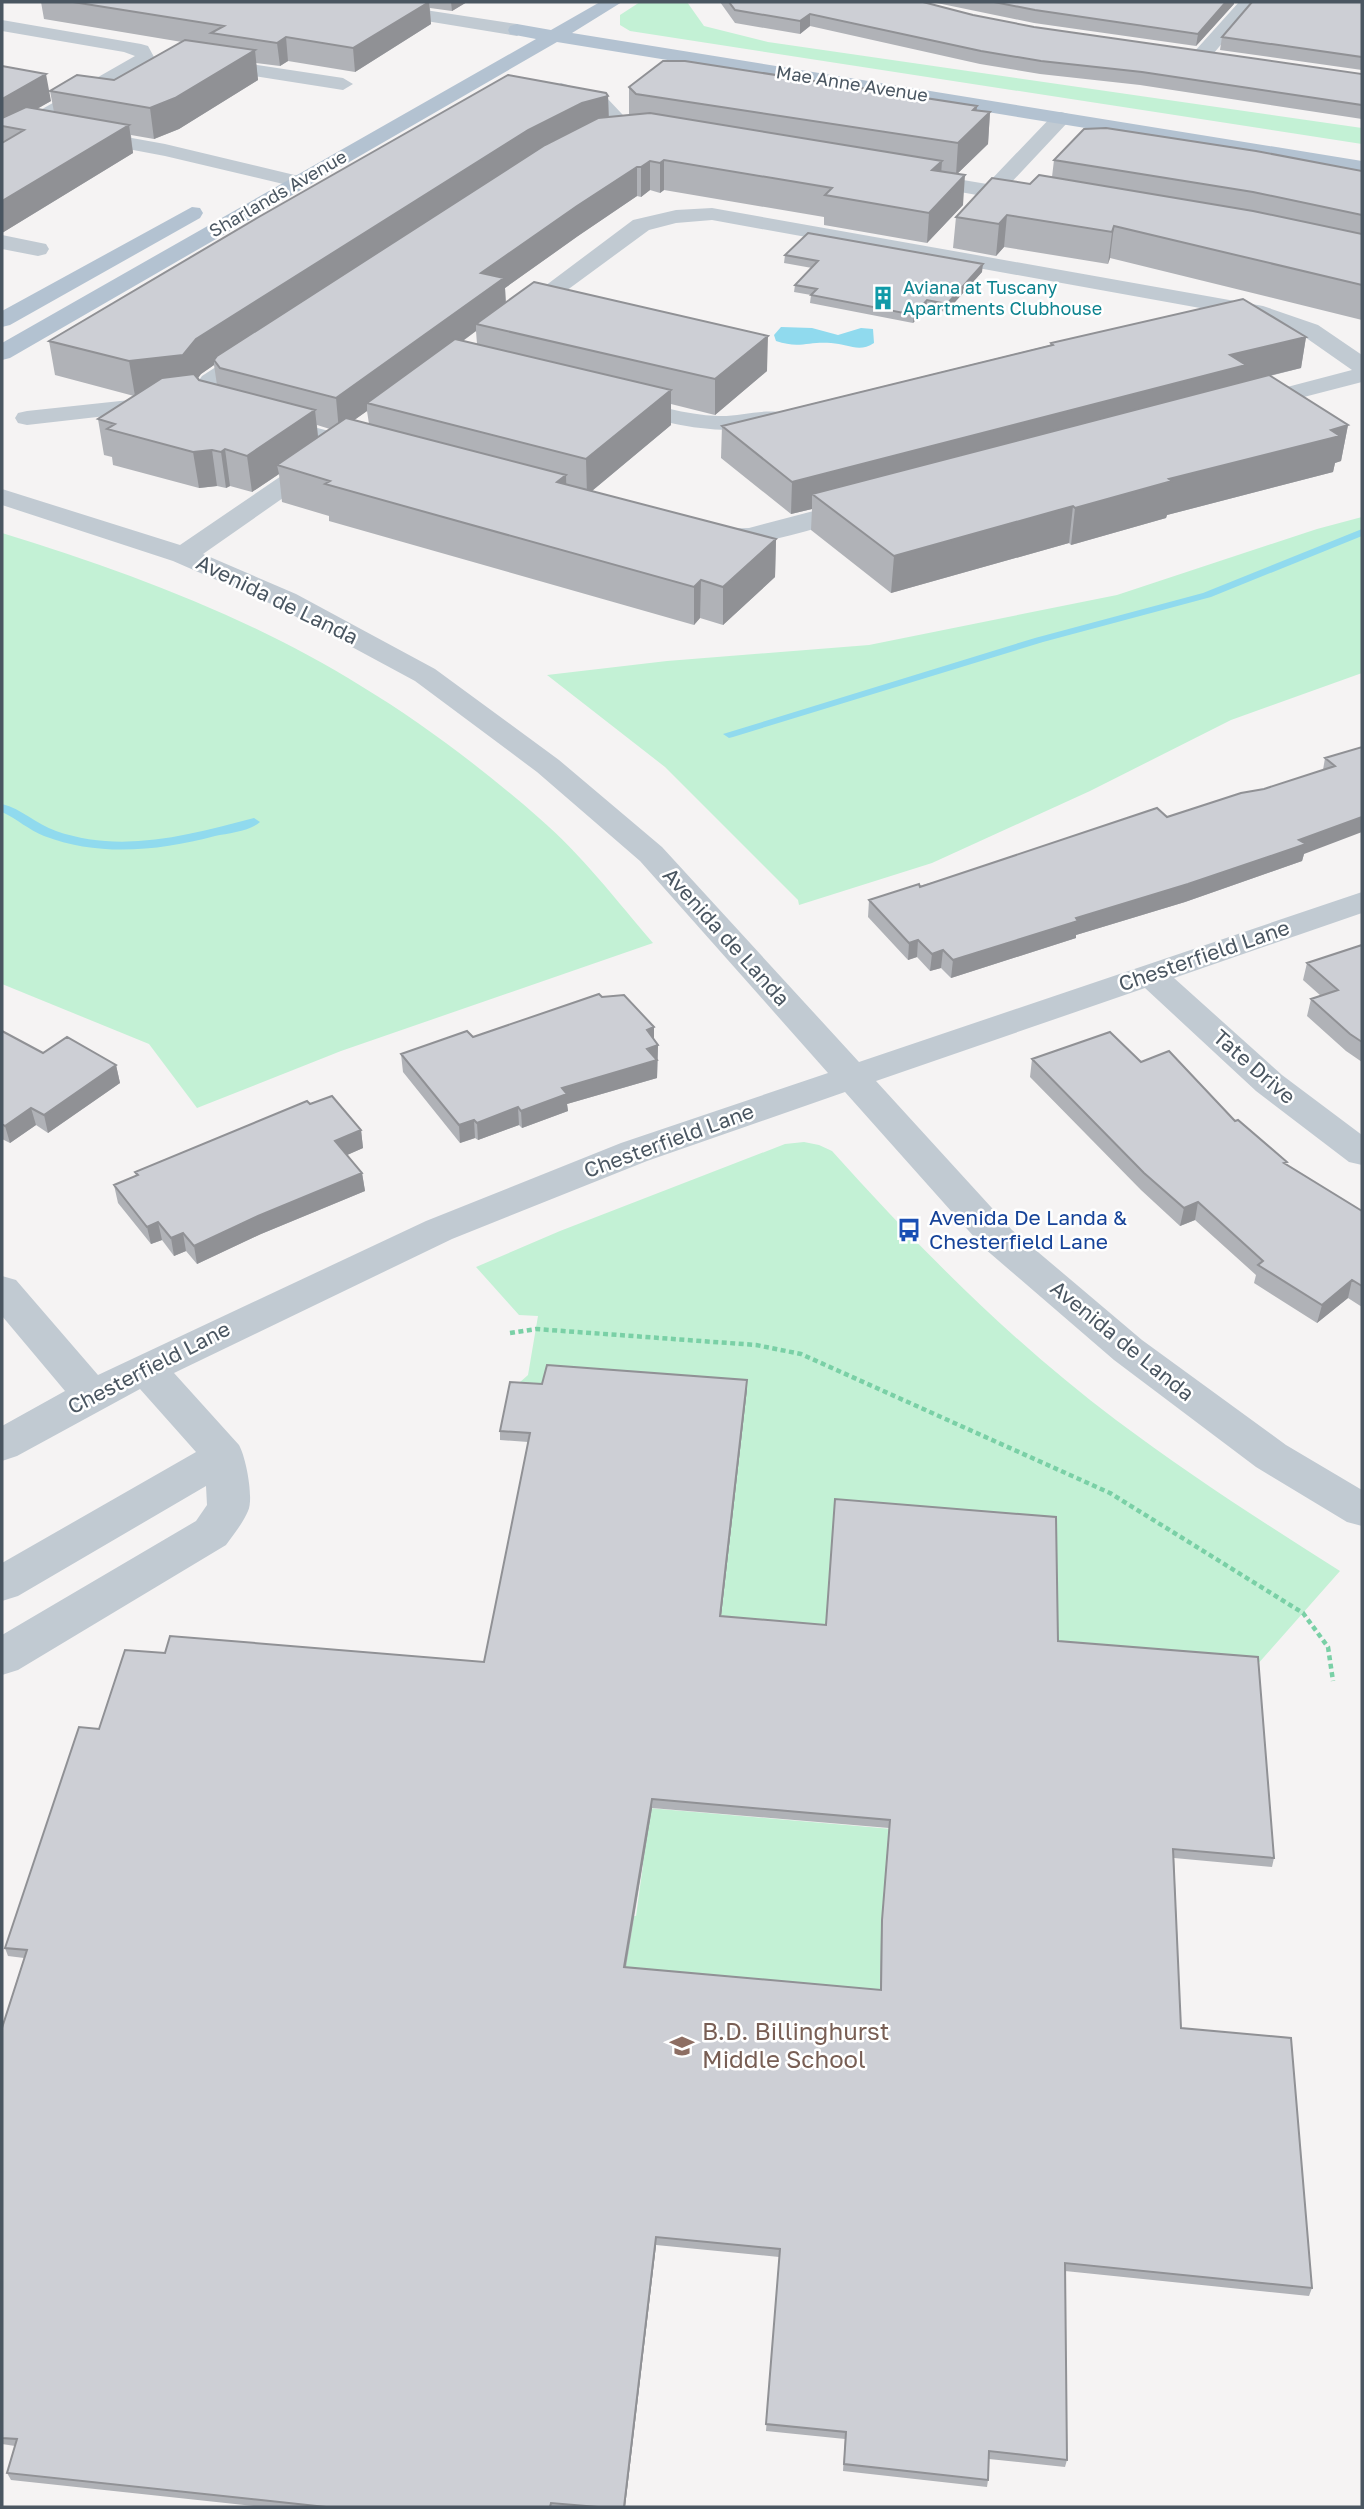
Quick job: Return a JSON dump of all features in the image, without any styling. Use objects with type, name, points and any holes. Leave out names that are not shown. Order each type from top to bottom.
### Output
[{"type":"main road","name":"Sharlands Avenue","points":[[2,353],[613,2]]},
{"type":"main road","points":[[492,45],[542,16]]},
{"type":"main road","name":"Mae Anne Avenue","points":[[517,30],[1362,167]]},
{"type":"main road","name":"Sharlands Avenue","points":[[236,188],[288,159]]},
{"type":"main road","name":"Sharlands Avenue","points":[[2,320],[213,201]]},
{"type":"street","name":"Mae Anne Avenue","points":[[341,2],[517,30]]},
{"type":"street","points":[[407,12],[424,2]]},
{"type":"street","points":[[1228,60],[1195,55],[1248,2]]},
{"type":"street","points":[[2,26],[124,46],[141,50],[144,56]]},
{"type":"street","points":[[2,140],[144,56],[175,58],[342,85]]},
{"type":"street","points":[[550,87],[599,101],[628,131]]},
{"type":"street","points":[[967,217],[1061,118]]},
{"type":"street","points":[[28,125],[166,150],[300,182]]},
{"type":"street","points":[[605,134],[628,131],[650,133]]},
{"type":"street","points":[[897,174],[1060,202]]},
{"type":"street","points":[[497,331],[641,225],[663,217],[687,213],[712,214],[1255,311],[1310,330],[1362,366]]},
{"type":"street","points":[[934,252],[950,235]]},
{"type":"street","points":[[2,242],[38,249]]},
{"type":"street","points":[[1159,322],[1180,297]]},
{"type":"street","points":[[281,335],[211,381],[204,387],[204,399],[214,408],[390,455]]},
{"type":"street","points":[[1227,410],[1362,375]]},
{"type":"street","points":[[1333,382],[1362,400]]},
{"type":"street","points":[[597,398],[715,425],[752,423],[792,414]]},
{"type":"street","points":[[27,418],[204,399]]},
{"type":"street","points":[[183,555],[367,426]]},
{"type":"street","name":"Avenida de Landa","points":[[2,497],[183,555],[286,600],[425,675],[548,766],[652,854],[998,1240],[1128,1350],[1271,1456],[1362,1510]]},
{"type":"street","points":[[674,529],[716,538],[749,536],[882,501]]},
{"type":"street","name":"Chesterfield Lane","points":[[2,1445],[92,1395],[439,1230],[634,1152],[1362,902]]},
{"type":"street","name":"Tate Drive","points":[[1150,974],[1269,1083],[1362,1153]]},
{"type":"street","points":[[2,1290],[92,1395]]},
{"type":"street","points":[[2,1657],[211,1533],[229,1508],[224,1456],[146,1369]]},
{"type":"street","points":[[2,1584],[224,1456]]},
{"type":"path","points":[[510,1333],[536,1329],[756,1345],[801,1354],[1110,1493],[1304,1613],[1328,1647],[1332,1681]]},
{"type":"green space","points":[[640,2],[687,2],[704,26],[768,42],[1362,128],[1362,144],[630,31],[620,25],[620,15]]},
{"type":"green space","points":[[1362,517],[1362,673],[1231,720],[1090,791],[932,863],[799,905],[798,900],[665,767],[547,675],[667,661],[869,645],[1117,595],[1317,529]]},
{"type":"green space","points":[[2,533],[95,563],[232,617],[319,661],[408,716],[497,782],[539,818],[584,862],[653,943],[341,1051],[197,1108],[149,1044],[2,984]]},
{"type":"green space","points":[[804,1142],[832,1151],[898,1223],[968,1293],[1078,1390],[1198,1479],[1340,1571],[1256,1666],[720,1625],[543,1393],[510,1391],[528,1375],[538,1316],[519,1315],[476,1267],[560,1231],[785,1144]]},
{"type":"green space","points":[[614,1805],[927,1832],[925,1890],[884,1887],[881,1929],[921,2002],[590,1972],[598,1912],[636,1916],[643,1865],[606,1861]]},
{"type":"water","points":[[781,327],[812,328],[838,335],[861,328],[873,329],[874,343],[858,348],[831,343],[784,343],[776,341],[774,335]]},
{"type":"building","points":[[73,2],[429,2],[353,48],[286,37],[277,43],[211,33],[224,26]]},
{"type":"building","points":[[729,2],[923,2],[1034,27],[1362,74],[1362,105],[1142,72],[1041,61],[981,51],[810,14],[800,21],[735,10]]},
{"type":"building","points":[[994,2],[1226,2],[1198,34]]},
{"type":"building","points":[[1252,2],[1362,2],[1362,57],[1222,37]]},
{"type":"building","points":[[185,40],[255,50],[175,98],[150,108],[50,91],[77,75],[114,80]]},
{"type":"building","points":[[663,61],[685,61],[977,106],[973,110],[990,112],[958,143],[636,94],[629,87]]},
{"type":"building","points":[[2,66],[46,74],[2,99]]},
{"type":"building","points":[[508,75],[606,93],[608,96],[582,103],[528,130],[196,339],[183,355],[129,361],[49,341],[257,218]]},
{"type":"building","points":[[26,107],[129,125],[2,201],[2,143],[24,130],[2,126],[2,118]]},
{"type":"building","points":[[650,113],[942,161],[932,170],[965,175],[929,213],[825,195],[832,188],[664,160],[660,163],[650,161],[577,206],[481,273],[504,278],[336,398],[220,368],[214,360],[545,145],[598,118]]},
{"type":"building","points":[[1106,128],[1256,151],[1362,171],[1362,215],[1253,192],[1054,160],[1084,129]]},
{"type":"building","points":[[1039,175],[1253,211],[1362,234],[1362,285],[1114,226],[1112,232],[1007,215],[999,224],[956,217],[992,178],[1030,184]]},
{"type":"building","points":[[808,233],[983,264],[947,304],[927,300],[914,315],[811,295],[817,289],[795,285],[818,261],[785,255]]},
{"type":"building","points":[[534,282],[768,336],[715,379],[476,324]]},
{"type":"building","points":[[1243,299],[1306,337],[1230,355],[1246,365],[792,482],[722,426],[1053,345],[1051,343]]},
{"type":"building","points":[[455,339],[671,390],[586,459],[367,403]]},
{"type":"building","points":[[194,374],[199,380],[315,410],[247,456],[225,449],[221,452],[193,452],[107,429],[115,424],[98,419],[162,378]]},
{"type":"building","points":[[1269,375],[1348,425],[1331,430],[1340,436],[1169,479],[1172,481],[894,556],[812,494]]},
{"type":"building","points":[[346,418],[566,475],[557,482],[776,539],[723,587],[701,580],[694,587],[325,484],[330,481],[277,465]]},
{"type":"building","points":[[1362,747],[1362,817],[1299,840],[1306,844],[953,960],[943,950],[932,954],[918,940],[909,943],[869,900],[919,884],[920,887],[1157,808],[1167,817],[1241,793],[1264,789],[1335,766],[1325,758]]},
{"type":"building","points":[[1362,945],[1362,1042],[1311,999],[1338,990],[1307,963]]},
{"type":"building","points":[[599,994],[602,997],[624,995],[654,1027],[647,1030],[658,1045],[647,1049],[657,1060],[562,1088],[567,1094],[521,1111],[518,1107],[477,1123],[474,1120],[459,1125],[401,1054],[467,1031],[473,1037]]},
{"type":"building","points":[[2,1031],[43,1053],[67,1037],[116,1065],[44,1115],[31,1108],[5,1126],[2,1124]]},
{"type":"building","points":[[1110,1032],[1141,1062],[1169,1051],[1235,1121],[1238,1120],[1287,1162],[1284,1163],[1362,1211],[1362,1286],[1352,1280],[1322,1305],[1258,1265],[1263,1261],[1198,1202],[1184,1208],[1144,1173],[1032,1059]]},
{"type":"building","points":[[332,1096],[361,1130],[335,1141],[362,1173],[194,1246],[183,1233],[171,1238],[158,1222],[147,1227],[114,1185],[138,1175],[135,1172],[307,1101],[310,1104]]},
{"type":"building","name":"B.D. Billinghurst Middle School","points":[[547,1365],[747,1380],[720,1616],[826,1625],[835,1499],[1056,1517],[1058,1641],[1258,1657],[1274,1858],[1173,1849],[1181,2028],[1291,2038],[1312,2288],[1065,2263],[1067,2460],[989,2451],[988,2480],[844,2464],[846,2432],[766,2424],[780,2249],[656,2237],[624,2507],[551,2503],[550,2507],[326,2507],[7,2473],[17,2439],[2,2438],[2,2028],[27,1950],[5,1948],[79,1727],[99,1729],[125,1650],[165,1653],[170,1636],[484,1662],[530,1433],[500,1431],[510,1382],[542,1384]],"holes":[[[652,1799],[890,1820],[882,1920],[881,1990],[624,1967]]]},
{"type":"waterway","points":[[729,734],[1039,640],[1207,595],[1362,532]]},
{"type":"waterway","points":[[2,808],[49,833],[102,845],[127,846],[177,841],[254,822]]},
{"type":"place","name":"Aviana at Tuscany Apartments Clubhouse","points":[[883,298]]},
{"type":"place","name":"Avenida De Landa & Chesterfield Lane","points":[[909,1230]]},
{"type":"place","name":"B.D. Billinghurst Middle School","points":[[682,2046]]}]
